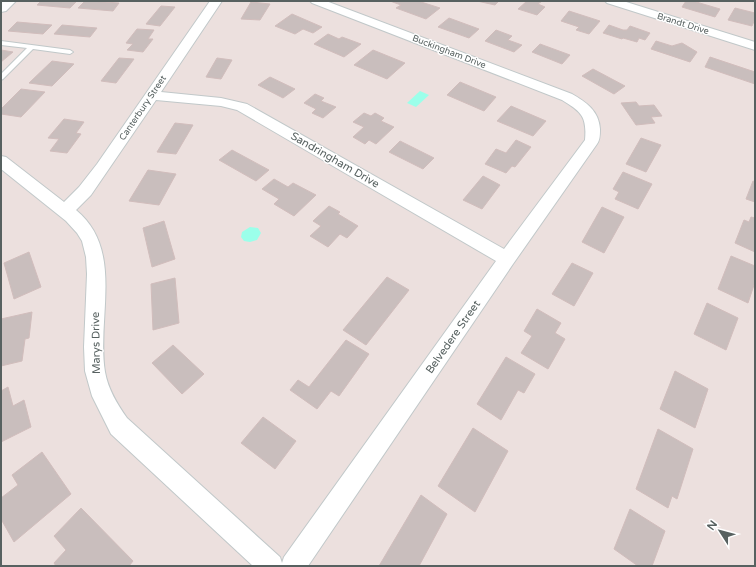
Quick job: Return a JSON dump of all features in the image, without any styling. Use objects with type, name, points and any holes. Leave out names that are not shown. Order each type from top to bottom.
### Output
[{"type":"street","points":[[1,8],[8,1]]},
{"type":"street","name":"Canterbury Street","points":[[65,211],[84,191],[216,1]]},
{"type":"street","name":"Buckingham Drive","points":[[316,1],[559,94],[581,106]]},
{"type":"street","name":"Brandt Drive","points":[[610,1],[755,46]]},
{"type":"street","name":"Sandringham Drive","points":[[152,95],[221,102],[242,107],[507,259]]},
{"type":"street","name":"Belvedere Street","points":[[293,566],[507,259],[592,142],[592,119],[581,106]]},
{"type":"street","name":"Marys Drive","points":[[1,161],[65,211],[83,228],[89,237],[96,266],[94,362],[97,383],[105,404],[119,426],[271,566]]},
{"type":"lane","points":[[1,43],[70,52]]},
{"type":"lane","points":[[1,78],[32,47]]},
{"type":"shaded area","points":[[420,91],[429,95],[416,107],[407,103]]},
{"type":"shaded area","points":[[250,227],[258,228],[261,233],[257,240],[250,242],[244,241],[241,237],[242,232]]},
{"type":"building","points":[[41,1],[77,1],[70,8],[37,5]]},
{"type":"building","points":[[85,1],[119,3],[113,11],[78,8]]},
{"type":"building","points":[[390,1],[418,1],[440,8],[426,19],[396,8],[401,5]]},
{"type":"building","points":[[477,1],[499,1],[495,5]]},
{"type":"building","points":[[527,1],[542,1],[538,4],[545,7],[537,15],[518,9]]},
{"type":"building","points":[[686,1],[693,1],[720,9],[715,17],[682,7]]},
{"type":"building","points":[[251,2],[270,4],[260,20],[241,19]]},
{"type":"building","points":[[161,6],[175,7],[160,26],[146,24]]},
{"type":"building","points":[[735,8],[755,13],[755,19],[752,26],[728,20]]},
{"type":"building","points":[[569,11],[600,21],[589,34],[576,30],[579,27],[561,21]]},
{"type":"building","points":[[292,14],[322,27],[313,33],[303,29],[295,34],[275,26]]},
{"type":"building","points":[[449,18],[479,29],[469,38],[438,27]]},
{"type":"building","points":[[17,22],[52,25],[43,34],[8,31]]},
{"type":"building","points":[[62,25],[97,28],[90,37],[54,34]]},
{"type":"building","points":[[609,25],[623,30],[627,30],[630,26],[650,33],[645,40],[639,38],[637,42],[603,33]]},
{"type":"building","points":[[137,29],[154,30],[148,39],[153,39],[143,52],[127,50],[133,44],[126,43]]},
{"type":"building","points":[[496,30],[512,36],[508,40],[522,45],[514,52],[485,41]]},
{"type":"building","points":[[328,34],[339,39],[342,37],[361,44],[344,57],[314,44]]},
{"type":"building","points":[[656,41],[672,46],[682,43],[697,52],[690,62],[651,49]]},
{"type":"building","points":[[540,44],[570,55],[562,64],[532,52]]},
{"type":"building","points":[[1,50],[13,52],[1,62]]},
{"type":"building","points":[[373,50],[405,63],[387,79],[354,65]]},
{"type":"building","points":[[710,57],[755,72],[755,84],[705,67]]},
{"type":"building","points":[[119,58],[134,59],[116,83],[101,81]]},
{"type":"building","points":[[217,58],[232,60],[221,79],[206,77]]},
{"type":"building","points":[[52,61],[74,64],[52,86],[29,83]]},
{"type":"building","points":[[593,69],[625,86],[614,94],[582,76]]},
{"type":"building","points":[[270,77],[295,89],[283,98],[258,85]]},
{"type":"building","points":[[460,82],[496,97],[484,111],[447,95]]},
{"type":"building","points":[[21,89],[45,92],[21,117],[1,114],[1,109]]},
{"type":"building","points":[[315,94],[324,98],[321,101],[336,107],[323,118],[312,113],[316,109],[304,103]]},
{"type":"building","points":[[636,102],[639,106],[654,105],[662,116],[651,117],[655,123],[636,125],[621,103]]},
{"type":"building","points":[[511,106],[546,121],[533,136],[497,121]]},
{"type":"building","points":[[364,113],[371,116],[375,113],[384,118],[381,121],[394,127],[376,144],[369,140],[365,144],[353,137],[364,127],[353,122]]},
{"type":"building","points":[[64,119],[84,122],[76,133],[81,134],[67,153],[50,151],[59,139],[48,138]]},
{"type":"building","points":[[175,123],[193,125],[176,154],[157,152]]},
{"type":"building","points":[[641,138],[661,145],[646,172],[626,164]]},
{"type":"building","points":[[516,140],[531,147],[515,167],[512,166],[506,173],[485,164],[496,149],[506,153]]},
{"type":"building","points":[[400,141],[434,158],[423,169],[389,152]]},
{"type":"building","points":[[232,150],[269,170],[256,181],[219,160]]},
{"type":"building","points":[[148,170],[176,174],[159,205],[129,201]]},
{"type":"building","points":[[623,172],[652,184],[638,209],[615,199],[619,192],[613,189]]},
{"type":"building","points":[[483,176],[500,185],[482,209],[463,200]]},
{"type":"building","points":[[274,179],[288,187],[293,183],[316,195],[294,216],[274,204],[279,199],[262,189]]},
{"type":"building","points":[[753,181],[755,182],[755,202],[746,199]]},
{"type":"building","points":[[329,206],[340,212],[338,214],[358,226],[347,238],[340,234],[328,247],[310,236],[321,226],[313,221]]},
{"type":"building","points":[[602,207],[624,217],[604,253],[582,242]]},
{"type":"building","points":[[751,217],[755,218],[755,252],[735,243],[744,220],[749,222]]},
{"type":"building","points":[[164,221],[175,259],[152,267],[143,228]]},
{"type":"building","points":[[29,252],[41,287],[14,299],[4,263]]},
{"type":"building","points":[[731,256],[755,266],[755,282],[748,303],[718,289]]},
{"type":"building","points":[[572,263],[593,273],[574,306],[552,294]]},
{"type":"building","points":[[387,277],[409,290],[366,345],[343,330]]},
{"type":"building","points":[[175,278],[179,323],[153,330],[151,284]]},
{"type":"building","points":[[707,303],[738,318],[726,350],[694,334]]},
{"type":"building","points":[[537,309],[561,323],[555,333],[565,339],[548,369],[521,353],[532,336],[524,331]]},
{"type":"building","points":[[32,312],[29,338],[25,339],[22,361],[1,366],[1,319]]},
{"type":"building","points":[[346,340],[369,354],[339,396],[331,391],[317,409],[290,390],[298,380],[309,387]]},
{"type":"building","points":[[173,345],[204,374],[182,394],[152,363]]},
{"type":"building","points":[[506,357],[535,374],[524,393],[518,390],[501,420],[477,404]]},
{"type":"building","points":[[675,371],[708,389],[695,428],[660,409]]},
{"type":"building","points":[[8,387],[13,406],[24,400],[31,427],[1,442],[1,391]]},
{"type":"building","points":[[263,417],[296,441],[275,469],[241,443]]},
{"type":"building","points":[[473,428],[508,451],[475,512],[438,486]]},
{"type":"building","points":[[658,429],[693,449],[677,499],[672,496],[668,508],[636,489]]},
{"type":"building","points":[[42,452],[71,494],[14,542],[1,519],[1,498],[18,485],[12,475]]},
{"type":"building","points":[[421,495],[447,514],[419,566],[379,566]]},
{"type":"building","points":[[81,508],[133,561],[129,566],[56,566],[54,563],[66,550],[54,536]]},
{"type":"building","points":[[630,509],[665,531],[652,566],[638,566],[614,549]]}]
